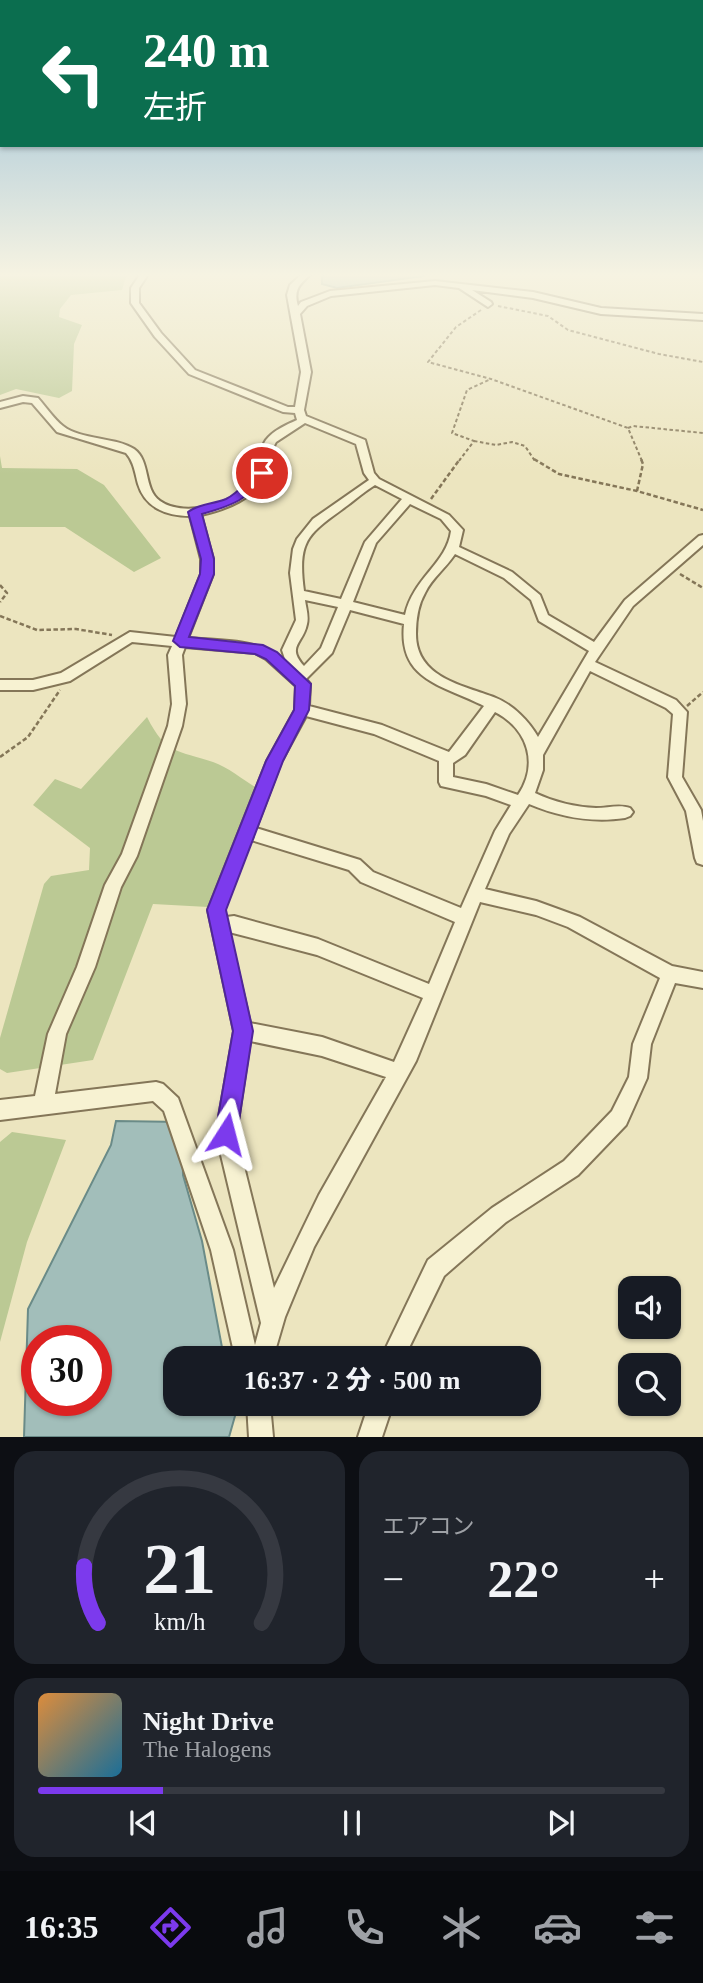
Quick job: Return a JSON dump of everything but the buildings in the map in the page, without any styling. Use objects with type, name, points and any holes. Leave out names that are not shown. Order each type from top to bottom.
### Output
[{"type":"street","points":[[165,340],[186,367],[201,377],[242,390],[361,442],[369,473],[375,481],[426,506],[454,524],[457,540],[453,549],[422,587],[413,607],[411,652],[420,671],[494,703],[521,723],[532,739],[537,754],[537,770],[502,833],[410,1053],[288,1278],[271,1321],[265,1346]]},
{"type":"street","points":[[0,405],[23,399],[35,400],[61,430],[130,451],[139,464],[150,498],[156,504],[178,512],[195,512],[231,502],[250,488],[262,473],[270,444],[301,415],[306,372],[300,340]]},
{"type":"street","points":[[304,679],[292,662],[289,649],[291,638],[301,626],[296,577],[301,542],[308,530],[363,486],[375,481]]},
{"type":"street","points":[[271,1321],[226,1134],[243,1031],[216,910],[274,761],[302,710],[304,679],[327,650],[371,542],[409,498]]},
{"type":"street","points":[[43,1106],[57,1034],[86,967],[113,885],[129,856],[175,726],[178,704],[175,655],[207,574],[208,559],[195,512]]},
{"type":"street","points":[[537,754],[596,649],[629,603],[703,538]]},
{"type":"street","points":[[453,549],[508,575],[536,598],[542,618],[596,649]]},
{"type":"street","points":[[298,595],[345,603],[411,621]]},
{"type":"street","points":[[0,685],[33,685],[65,677],[130,637],[257,649],[304,679]]},
{"type":"street","points":[[588,664],[651,694],[680,712],[675,776],[692,810],[703,858]]},
{"type":"street","points":[[302,710],[377,729],[446,758],[453,757],[460,751],[494,703]]},
{"type":"street","points":[[446,758],[446,782],[523,798],[561,810],[625,812]]},
{"type":"street","points":[[248,832],[354,865],[367,877],[465,918]]},
{"type":"street","points":[[475,894],[536,908],[573,922],[670,974],[703,980]]},
{"type":"street","points":[[220,925],[234,924],[318,947],[434,994]]},
{"type":"street","points":[[398,1346],[436,1268],[499,1215],[571,1168],[619,1118],[638,1078],[642,1044],[670,974]]},
{"type":"street","points":[[243,1031],[280,1036],[398,1073]]},
{"type":"street","points":[[0,1110],[156,1091],[171,1105],[222,1250],[242,1346]]},
{"type":"street","points":[[260,1416],[261,1437]]},
{"type":"street","points":[[370,1437],[377,1416]]},
{"type":"path","points":[[446,340],[428,362],[491,379],[628,428],[703,433]]},
{"type":"path","points":[[606,340],[703,362]]},
{"type":"path","points":[[491,379],[467,390],[452,433],[496,445],[512,442],[525,446],[536,463],[543,467],[703,510]]},
{"type":"path","points":[[628,428],[643,464],[637,491]]},
{"type":"path","points":[[426,506],[474,441]]},
{"type":"path","points":[[668,567],[703,588]]},
{"type":"path","points":[[0,585],[6,593],[0,602]]},
{"type":"path","points":[[0,616],[37,630],[76,629],[130,637]]},
{"type":"path","points":[[0,757],[24,743],[44,719],[65,677]]},
{"type":"path","points":[[680,712],[703,692]]},
{"type":"green space","points":[[0,340],[76,340],[72,391],[59,398],[16,389],[0,395]]},
{"type":"green space","points":[[0,456],[2,468],[77,469],[104,485],[161,558],[134,572],[65,527],[0,527]]},
{"type":"green space","points":[[147,717],[167,745],[182,753],[219,764],[257,788],[208,907],[153,904],[93,1060],[7,1073],[0,1069],[0,1038],[44,884],[51,876],[89,870],[90,848],[33,805],[55,779],[81,789]]},
{"type":"green space","points":[[12,1132],[66,1140],[27,1242],[0,1342],[0,1142]]},
{"type":"water","points":[[116,1121],[182,1122],[183,1175],[202,1241],[222,1346],[163,1346],[163,1416],[235,1416],[229,1437],[24,1437],[25,1416],[112,1416],[112,1325],[28,1325],[28,1309],[111,1145]]},
{"type":"route","points":[[226,1134],[243,1031],[216,910],[274,761],[302,710],[303,684],[271,656],[257,649],[180,641],[207,574],[208,559],[195,512],[231,502],[243,495],[262,473]]}]
